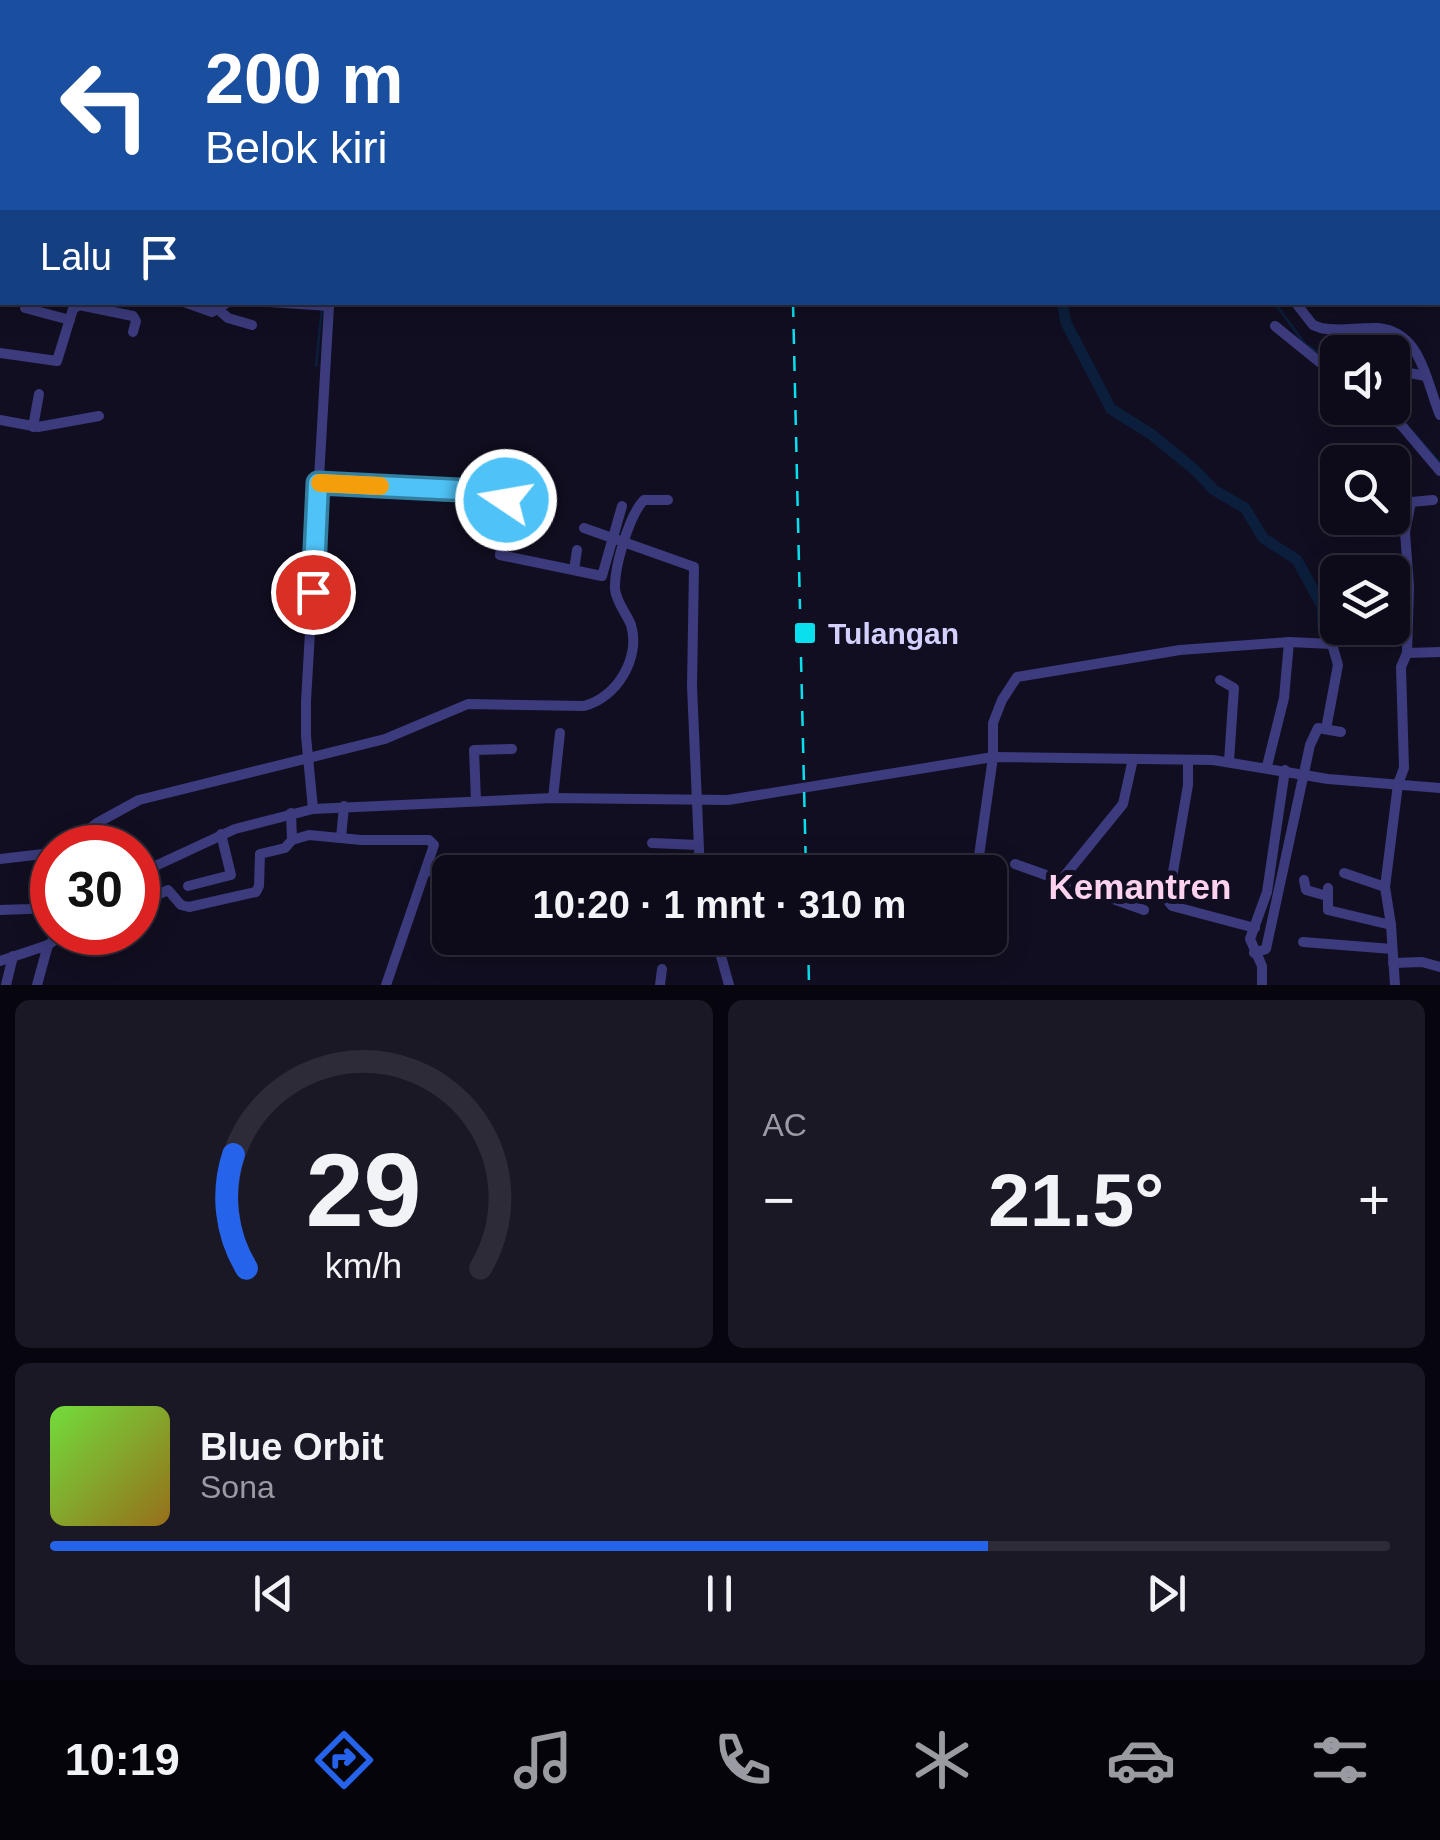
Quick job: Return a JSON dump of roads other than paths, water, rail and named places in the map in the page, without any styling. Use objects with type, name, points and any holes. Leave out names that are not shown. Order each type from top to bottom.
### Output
[{"type":"street","points":[[0,352],[56,361],[74,308],[85,305]]},
{"type":"street","points":[[93,305],[132,316],[136,321],[133,332]]},
{"type":"street","points":[[192,305],[212,312],[224,306],[228,318],[252,325]]},
{"type":"street","points":[[313,809],[306,701],[326,305]]},
{"type":"street","points":[[1298,305],[1304,316],[1321,328],[1378,328],[1401,335],[1416,350],[1440,415]]},
{"type":"street","points":[[25,308],[70,320]]},
{"type":"street","points":[[1274,326],[1320,363]]},
{"type":"street","points":[[1410,373],[1426,376]]},
{"type":"street","points":[[33,427],[39,394]]},
{"type":"street","points":[[0,420],[33,427],[99,416]]},
{"type":"street","points":[[1401,425],[1440,471]]},
{"type":"street","points":[[318,483],[500,492],[506,500],[500,555],[604,575],[639,504],[644,500],[668,500]]},
{"type":"street","points":[[1395,985],[1384,887],[1405,748],[1401,667],[1407,653],[1406,528],[1411,502],[1433,500]]},
{"type":"street","points":[[95,825],[139,800],[400,733],[468,704],[584,706],[597,702],[624,674],[632,652],[632,629],[616,590],[622,506]]},
{"type":"street","points":[[584,528],[694,566],[699,855]]},
{"type":"street","points":[[574,570],[577,550]]},
{"type":"street","points":[[1267,766],[1284,698],[1289,642]]},
{"type":"street","points":[[979,855],[993,757],[993,723],[1017,677],[1180,650],[1320,643]]},
{"type":"street","points":[[1326,729],[1337,662],[1332,645]]},
{"type":"street","points":[[1407,653],[1440,652]]},
{"type":"street","points":[[1220,680],[1234,688],[1229,761]]},
{"type":"street","points":[[1258,952],[1274,892],[1293,772],[1316,731],[1340,732]]},
{"type":"street","points":[[553,798],[560,734]]},
{"type":"street","points":[[476,801],[474,744],[512,749]]},
{"type":"street","points":[[160,863],[221,834],[313,809],[553,798],[728,800],[993,757],[1229,761],[1440,788]]},
{"type":"street","points":[[1062,880],[1123,804],[1132,758]]},
{"type":"street","points":[[1188,760],[1188,785],[1168,902],[1254,928]]},
{"type":"street","points":[[1284,829],[1293,772]]},
{"type":"street","points":[[341,838],[344,806]]},
{"type":"street","points":[[160,894],[168,890],[181,905],[189,907],[254,892],[259,886],[259,855],[288,846],[292,840],[291,812]]},
{"type":"street","points":[[188,886],[232,875],[221,834]]},
{"type":"street","points":[[292,840],[309,835],[432,841],[426,871],[386,985]]},
{"type":"street","points":[[652,843],[698,844]]},
{"type":"street","points":[[0,859],[30,856]]},
{"type":"street","points":[[1015,864],[1144,910]]},
{"type":"street","points":[[426,871],[432,872]]},
{"type":"street","points":[[1344,874],[1384,887]]},
{"type":"street","points":[[1304,880],[1306,890],[1328,892],[1328,910],[1391,925]]},
{"type":"street","points":[[0,910],[30,910]]},
{"type":"street","points":[[1262,985],[1258,952],[1250,943],[1254,928],[1266,918]]},
{"type":"street","points":[[1303,942],[1392,949]]},
{"type":"street","points":[[0,961],[30,951]]},
{"type":"street","points":[[38,985],[46,955]]},
{"type":"street","points":[[721,955],[729,985]]},
{"type":"street","points":[[6,985],[14,956]]},
{"type":"street","points":[[1393,963],[1422,962],[1440,967]]},
{"type":"street","points":[[660,985],[662,970]]},
{"type":"waterway","points":[[1063,305],[1066,323],[1111,409],[1151,434],[1214,490],[1245,508],[1263,538],[1297,560],[1320,602]]},
{"type":"waterway","points":[[1276,305],[1305,344],[1320,354]]},
{"type":"waterway","points":[[316,366],[322,308]]},
{"type":"waterway","points":[[1407,425],[1440,463]]},
{"type":"railway","points":[[793,305],[800,609]]},
{"type":"railway","points":[[801,657],[806,855]]},
{"type":"railway","points":[[808,955],[809,985]]},
{"type":"place","name":"Tulangan","points":[[805,633]]},
{"type":"district","name":"Kemantren","points":[[1140,886]]}]
